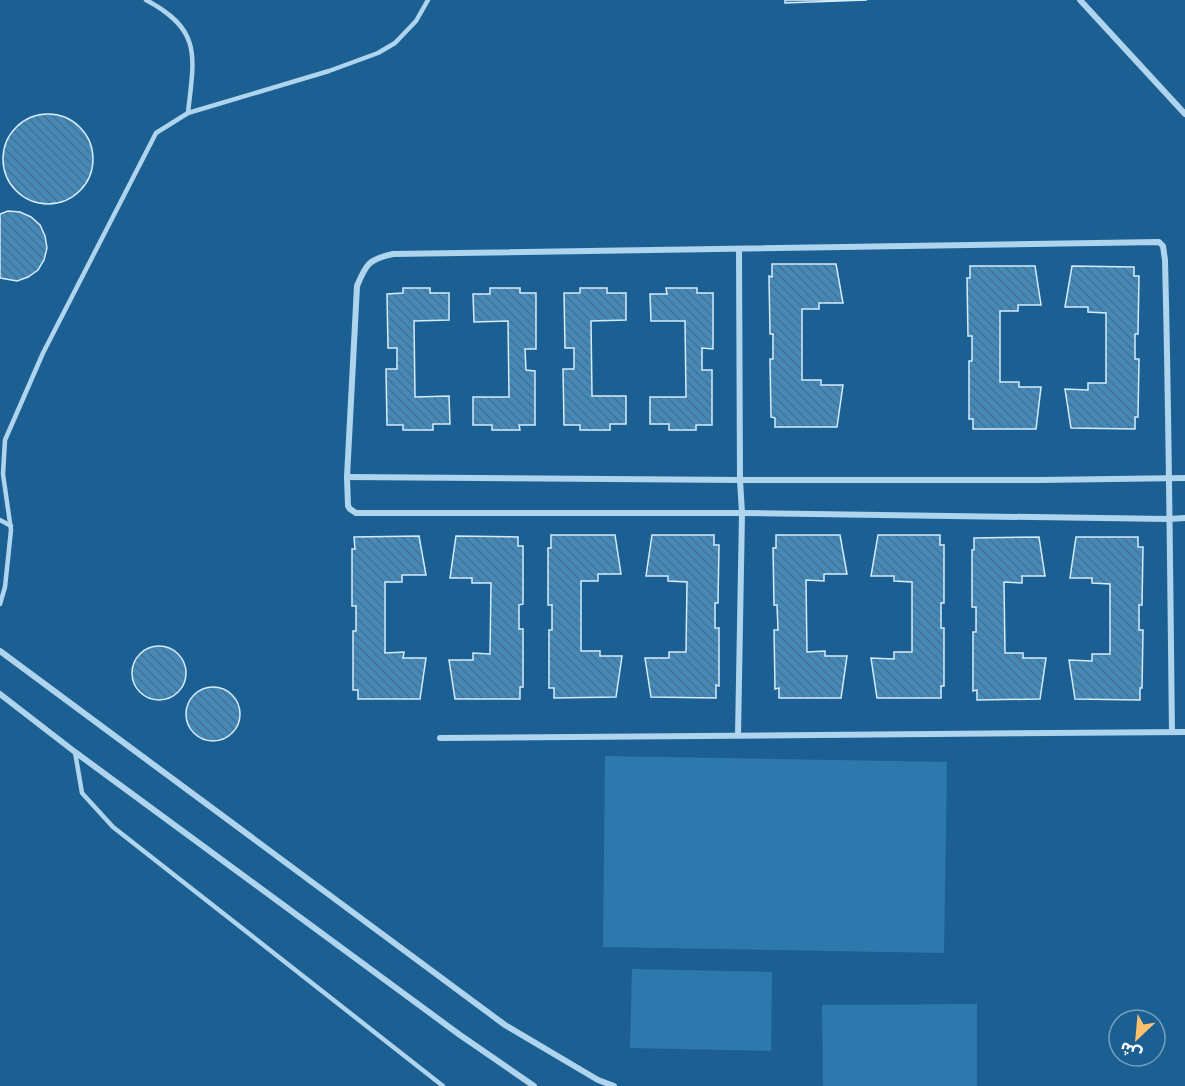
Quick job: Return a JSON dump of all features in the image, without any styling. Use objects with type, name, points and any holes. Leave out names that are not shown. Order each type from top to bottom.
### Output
[{"type":"street","points":[[1080,0],[1185,114]]},
{"type":"street","points":[[1172,732],[1169,519],[1170,478],[1165,260],[1163,246],[1159,242],[393,254],[376,258],[365,267],[357,286],[346,477],[348,506],[356,513],[742,513],[1169,519],[1185,518]]},
{"type":"street","points":[[738,735],[742,513],[739,249]]},
{"type":"street","points":[[346,477],[740,480],[1185,478]]},
{"type":"street","points":[[0,651],[505,1025],[614,1086]]},
{"type":"street","points":[[0,694],[75,752],[451,1028],[534,1086]]},
{"type":"street","points":[[440,738],[1185,732]]},
{"type":"lane","points":[[146,0],[179,22],[189,38],[194,61],[189,113]]},
{"type":"lane","points":[[0,604],[5,587],[11,526],[3,474],[5,441],[43,353],[156,134],[189,113],[329,71],[378,53],[395,43],[416,21],[428,0]]},
{"type":"lane","points":[[0,520],[11,526]]},
{"type":"lane","points":[[75,752],[82,793],[113,827],[443,1086]]},
{"type":"shaded area","points":[[605,756],[947,762],[944,953],[603,947]]},
{"type":"shaded area","points":[[632,969],[772,972],[771,1051],[630,1048]]},
{"type":"shaded area","points":[[977,1004],[977,1086],[823,1086],[822,1005]]},
{"type":"building","points":[[785,0],[867,0],[785,3]]},
{"type":"building","points":[[48,114],[65,117],[80,127],[90,142],[93,159],[90,176],[80,191],[65,201],[48,204],[31,201],[16,191],[6,176],[3,159],[6,142],[16,127],[31,117]]},
{"type":"building","points":[[8,211],[20,212],[31,217],[40,225],[47,248],[38,270],[17,281],[0,278],[0,214]]},
{"type":"building","points":[[772,264],[836,264],[843,303],[819,303],[819,309],[802,309],[802,380],[821,380],[821,385],[843,385],[837,427],[775,427],[775,418],[771,417],[770,359],[773,359],[773,334],[770,334],[769,276],[772,277]]},
{"type":"building","points":[[970,266],[1035,266],[1041,305],[1018,305],[1018,311],[1000,311],[1000,382],[1019,382],[1019,387],[1041,387],[1036,429],[973,429],[973,419],[969,419],[969,361],[972,361],[972,336],[968,336],[967,278],[970,278]]},
{"type":"building","points":[[1072,266],[1134,267],[1134,276],[1139,276],[1138,334],[1135,334],[1135,359],[1139,359],[1138,417],[1135,417],[1135,429],[1071,428],[1065,389],[1088,390],[1088,383],[1106,383],[1106,313],[1088,312],[1088,307],[1065,307]]},
{"type":"building","points":[[403,288],[430,288],[430,293],[449,293],[449,320],[414,321],[415,397],[449,396],[450,424],[433,424],[433,430],[403,430],[403,425],[387,425],[386,369],[397,369],[397,348],[388,348],[387,294],[403,293]]},
{"type":"building","points":[[490,288],[520,288],[520,293],[536,293],[536,349],[525,349],[526,370],[535,371],[535,425],[519,425],[520,430],[492,430],[492,425],[473,425],[473,397],[509,397],[508,321],[474,322],[473,294],[490,294]]},
{"type":"building","points":[[580,288],[607,288],[607,293],[626,293],[626,320],[591,321],[592,396],[626,396],[626,424],[610,424],[610,430],[580,430],[580,425],[564,425],[563,369],[574,369],[574,348],[565,348],[564,293],[580,293]]},
{"type":"building","points":[[666,288],[697,288],[697,293],[713,293],[713,349],[702,348],[702,370],[712,370],[712,425],[696,425],[696,430],[669,430],[669,424],[650,424],[650,397],[686,397],[685,321],[651,321],[650,294],[667,294]]},
{"type":"building","points":[[551,535],[615,535],[621,574],[598,574],[598,581],[581,581],[581,651],[600,651],[600,656],[622,656],[616,697],[554,698],[554,688],[549,688],[549,630],[552,630],[552,605],[548,605],[548,548],[551,548]]},
{"type":"building","points":[[652,535],[714,535],[714,545],[719,545],[718,603],[715,603],[715,628],[719,628],[719,686],[716,685],[716,698],[651,697],[645,658],[669,658],[669,652],[686,652],[687,582],[668,581],[668,576],[646,576]]},
{"type":"building","points":[[776,535],[840,535],[847,574],[824,574],[824,581],[806,580],[807,652],[825,651],[825,656],[847,656],[841,698],[779,698],[779,688],[775,689],[774,630],[778,630],[777,605],[774,605],[773,548],[776,548]]},
{"type":"building","points":[[878,535],[940,535],[940,545],[944,545],[944,603],[941,603],[941,628],[944,628],[944,686],[941,686],[941,698],[877,698],[871,658],[894,659],[894,652],[912,652],[912,582],[894,581],[894,576],[871,576]]},
{"type":"building","points":[[419,536],[426,575],[402,575],[402,582],[385,582],[385,653],[404,652],[403,658],[426,658],[420,699],[358,699],[358,690],[353,690],[353,631],[356,631],[356,606],[352,606],[354,537]]},
{"type":"building","points":[[456,536],[518,537],[518,546],[523,546],[523,604],[519,605],[519,629],[523,629],[523,687],[520,687],[520,699],[455,699],[449,660],[473,660],[473,653],[490,654],[491,583],[472,583],[472,578],[450,578]]},
{"type":"building","points":[[1039,537],[1045,576],[1022,576],[1022,583],[1004,582],[1005,653],[1023,653],[1023,658],[1046,658],[1040,699],[977,700],[977,690],[973,691],[973,632],[976,632],[976,607],[972,607],[974,538]]},
{"type":"building","points":[[1076,537],[1138,537],[1138,547],[1143,547],[1142,605],[1139,605],[1139,630],[1143,630],[1140,700],[1075,699],[1069,660],[1092,661],[1092,654],[1110,654],[1110,584],[1092,583],[1092,578],[1070,578]]},
{"type":"building","points":[[154,646],[164,646],[174,650],[182,658],[186,673],[182,688],[174,696],[164,700],[154,700],[144,696],[136,688],[132,678],[132,668],[136,658],[144,650]]},
{"type":"building","points":[[208,687],[218,687],[228,691],[236,699],[240,714],[236,729],[228,737],[218,741],[208,741],[198,737],[190,729],[186,719],[186,709],[190,699],[198,691]]}]
